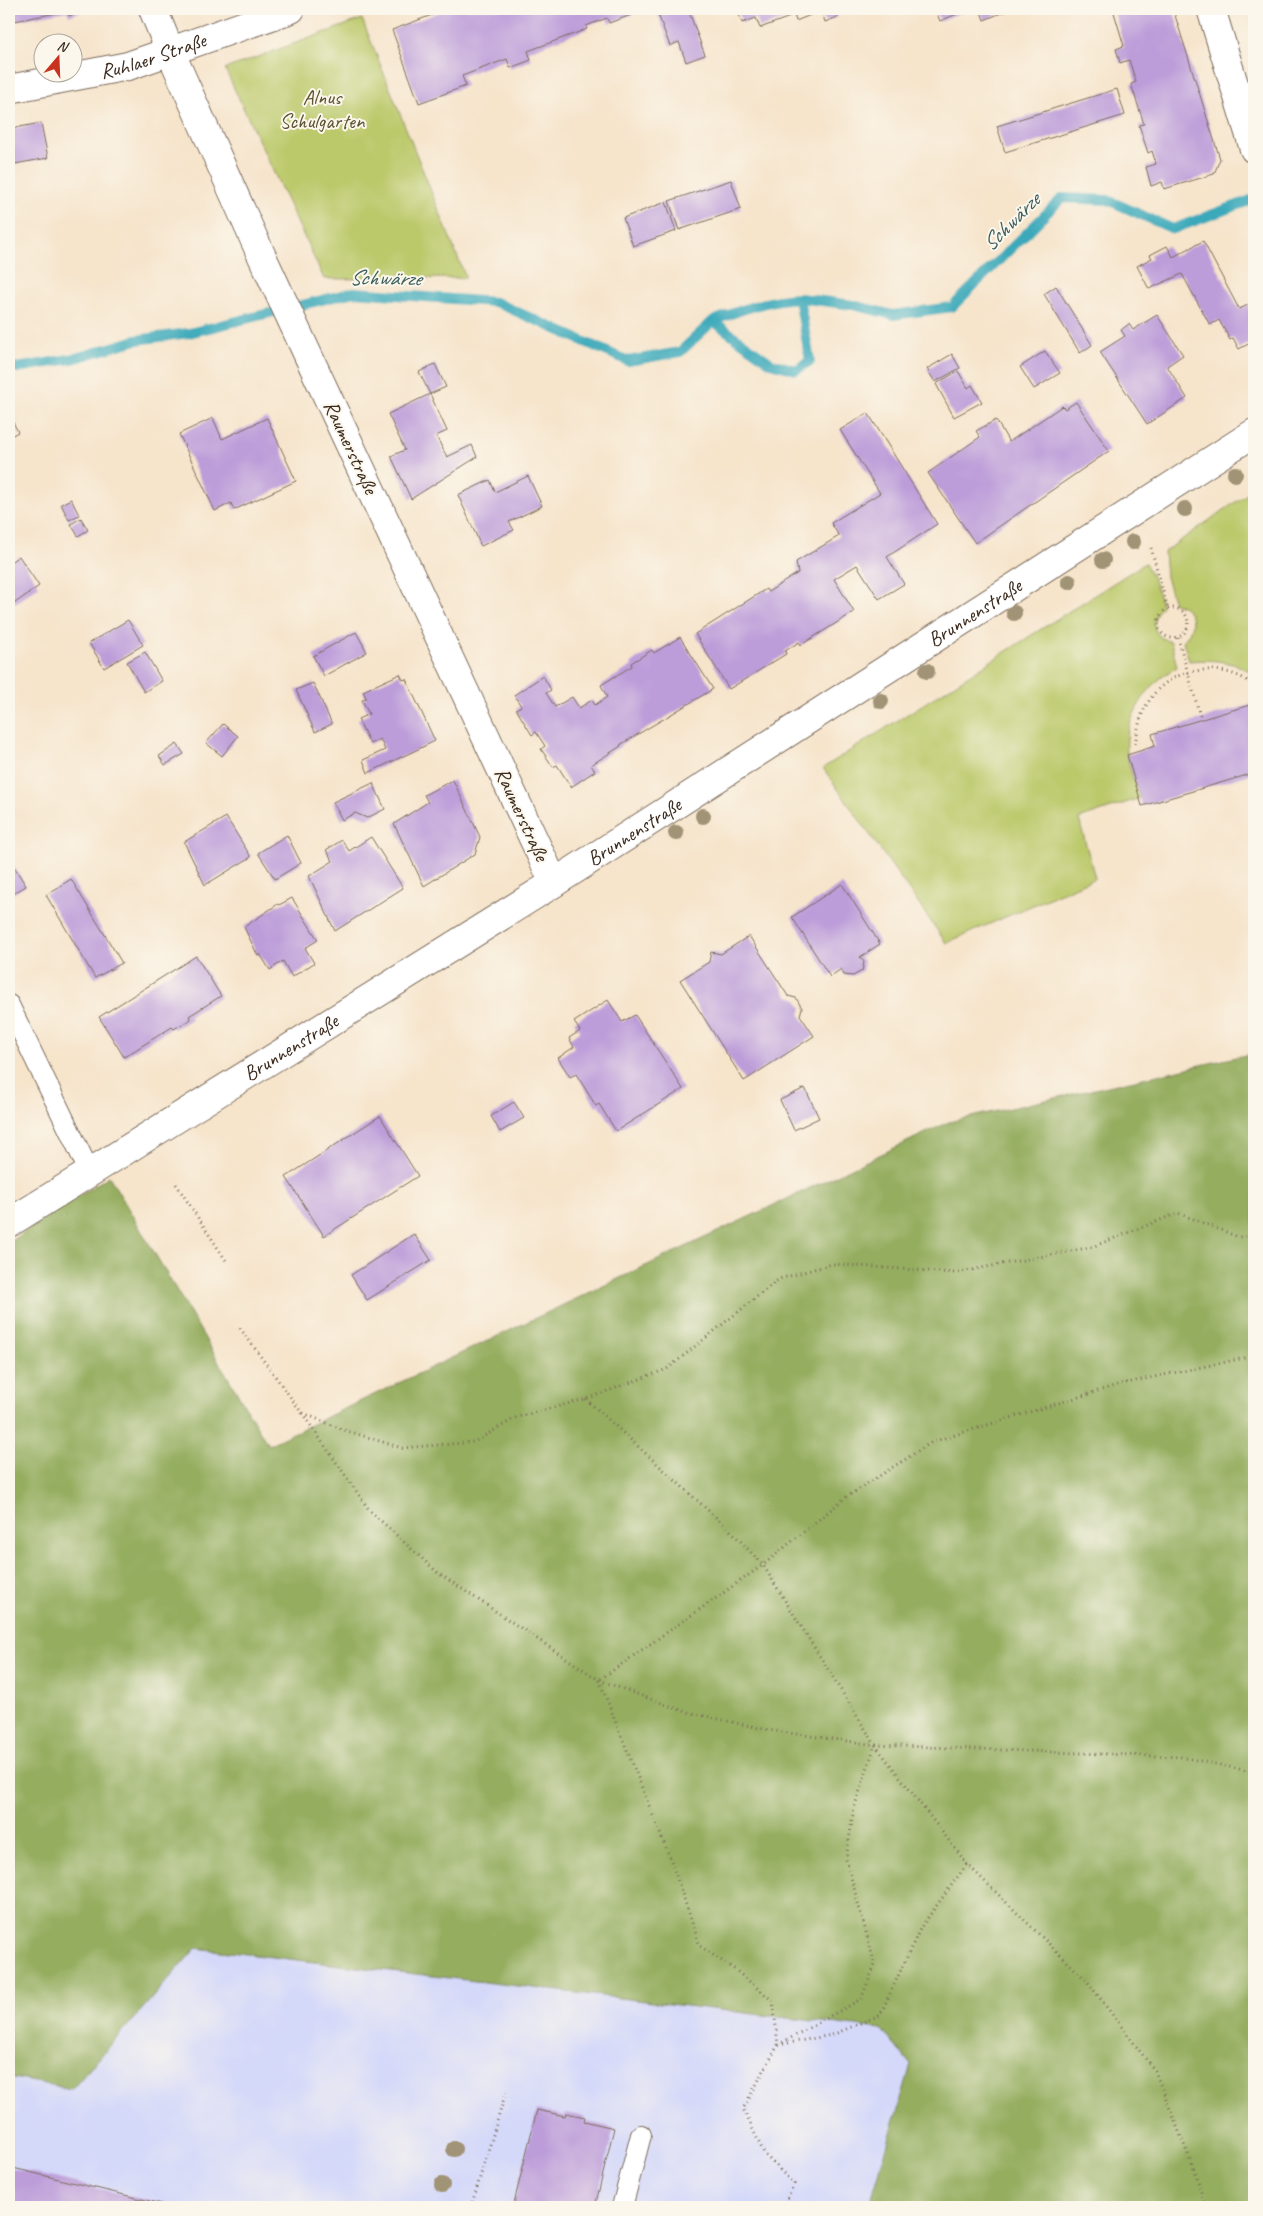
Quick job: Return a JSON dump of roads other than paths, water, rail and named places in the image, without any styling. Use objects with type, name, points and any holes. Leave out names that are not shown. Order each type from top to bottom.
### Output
[{"type":"main road","name":"Raumerstraße","points":[[153,9],[259,250],[554,883]]},
{"type":"main road","name":"Ruhlaer Straße","points":[[9,89],[128,66],[291,9]]},
{"type":"main road","points":[[1211,9],[1254,150]]},
{"type":"main road","name":"Brunnenstraße","points":[[9,1222],[554,883],[1254,434]]},
{"type":"lane","points":[[9,1005],[89,1171]]},
{"type":"lane","points":[[622,2207],[641,2134]]},
{"type":"waterway","name":"Schwärze","points":[[9,365],[17,368],[76,358],[136,340],[189,333],[354,292],[495,302],[628,361],[680,352],[713,321],[771,363],[796,370],[810,361],[799,298],[853,305],[893,315],[952,307],[1062,198],[1108,200],[1173,229],[1254,199]]},
{"type":"waterway","name":"Schwärze","points":[[713,321],[766,303],[799,298]]},
{"type":"park label","name":"Alnus Schulgarten","points":[[322,109]]}]
